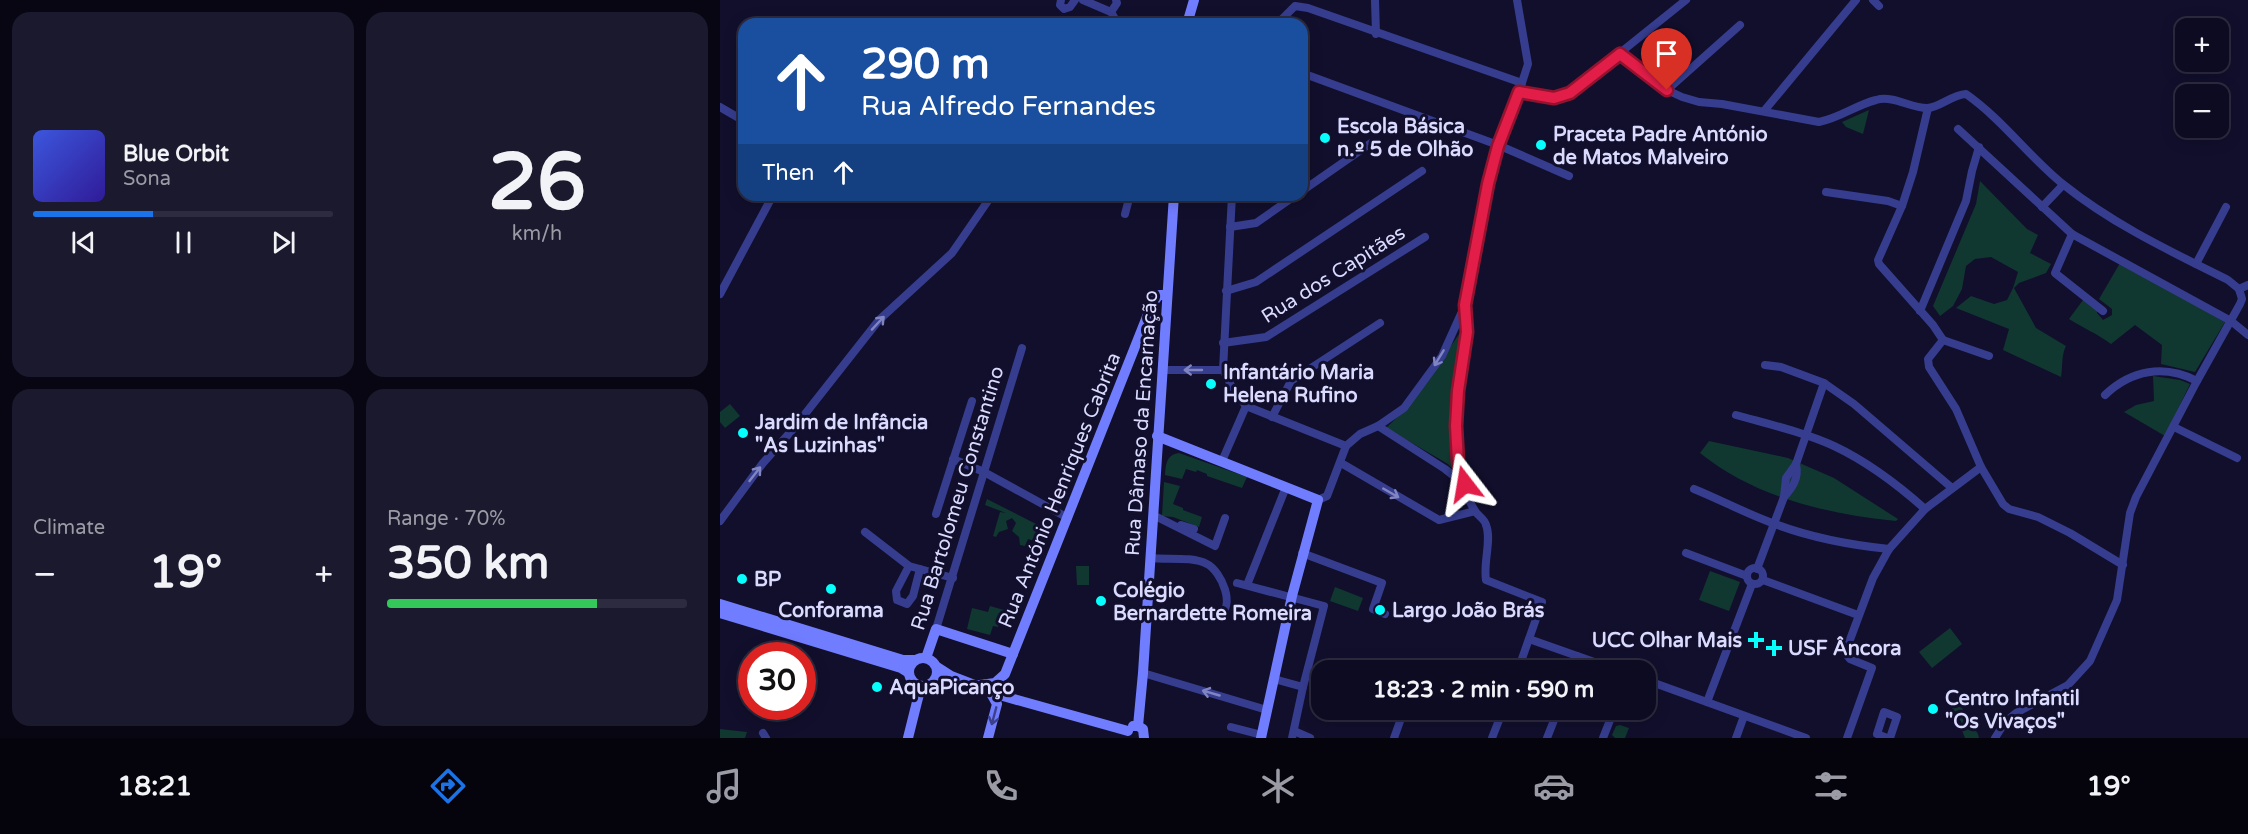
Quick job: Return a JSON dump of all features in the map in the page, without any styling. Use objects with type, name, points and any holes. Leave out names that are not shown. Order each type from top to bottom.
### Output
[{"type":"main road","points":[[1189,18],[1194,0]]},
{"type":"main road","name":"Rua Dâmaso da Encarnação","points":[[1132,732],[1143,673],[1174,201]]},
{"type":"main road","name":"Rua António Henriques Cabrita","points":[[980,685],[995,683],[1005,674],[1152,304],[1159,295],[1167,295]]},
{"type":"main road","points":[[1157,436],[1318,500],[1302,553],[1261,736]]},
{"type":"main road","points":[[720,604],[903,660],[926,658],[951,676],[980,685],[998,695]]},
{"type":"main road","points":[[720,613],[900,668],[909,673]]},
{"type":"main road","points":[[936,629],[1013,654]]},
{"type":"main road","name":"Rua Bartolomeu Constantino","points":[[926,658],[936,629]]},
{"type":"main road","points":[[915,660],[909,673],[913,682],[921,686],[934,681],[956,684],[1132,732],[1144,731],[1145,738]]},
{"type":"main road","points":[[934,681],[937,667]]},
{"type":"main road","points":[[908,738],[921,686]]},
{"type":"main road","points":[[988,738],[998,695]]},
{"type":"street","points":[[1061,0],[1060,4],[1064,9],[1070,8],[1075,0]]},
{"type":"street","points":[[1083,0],[1111,12],[1114,18]]},
{"type":"street","points":[[1111,12],[1117,3],[1116,0]]},
{"type":"street","points":[[1376,0],[1376,34]]},
{"type":"street","points":[[1318,500],[1327,496],[1346,446],[1360,434],[1378,426],[1404,408],[1442,356],[1465,305],[1484,203],[1498,146],[1528,64],[1517,0]]},
{"type":"street","points":[[1519,92],[1554,98],[1570,93],[1686,0]]},
{"type":"street","points":[[1764,111],[1856,0]]},
{"type":"street","points":[[1282,18],[1295,6],[1308,8],[1376,34],[1522,83]]},
{"type":"street","points":[[1667,90],[1740,25]]},
{"type":"street","points":[[1620,54],[1667,90],[1699,102],[1764,111],[1819,122],[1876,100],[1888,99],[1928,108],[1956,94],[1966,94],[2063,184],[2106,215],[2239,288],[2242,299],[2136,497],[2130,513],[2117,600],[2090,662],[2068,685],[2016,713],[2005,722],[1995,738]]},
{"type":"street","points":[[1308,75],[1498,146],[1569,176]]},
{"type":"street","points":[[720,107],[738,118]]},
{"type":"street","points":[[1928,108],[1913,172],[1902,206],[1879,254],[1879,264],[1943,340],[1989,356]]},
{"type":"street","points":[[1958,129],[2072,234],[2231,321],[2248,335]]},
{"type":"street","points":[[1308,187],[1371,143]]},
{"type":"street","points":[[1920,311],[1966,201],[1979,147]]},
{"type":"street","points":[[1226,291],[1256,282],[1422,171]]},
{"type":"street","points":[[2042,207],[2063,184]]},
{"type":"street","points":[[1826,192],[1888,201],[1902,206]]},
{"type":"street","points":[[720,294],[770,201]]},
{"type":"street","points":[[720,521],[761,465],[879,320],[952,253],[988,201]]},
{"type":"street","points":[[1125,214],[1128,201]]},
{"type":"street","points":[[1232,201],[1223,370],[1233,389],[1246,406],[1346,446]]},
{"type":"street","points":[[1230,227],[1256,223],[1287,201]]},
{"type":"street","points":[[2196,264],[2226,207]]},
{"type":"street","points":[[2072,234],[2055,273],[2103,311]]},
{"type":"street","name":"Rua dos Capitães","points":[[1223,343],[1266,337],[1425,237]]},
{"type":"street","points":[[2239,288],[2248,285]]},
{"type":"street","points":[[1465,305],[1467,332],[1458,391],[1456,426],[1458,462],[1475,511],[1486,524],[1484,570],[1486,580],[1542,602],[1522,660]]},
{"type":"street","points":[[1272,417],[1291,381],[1380,323]]},
{"type":"street","points":[[1943,340],[1928,360],[1929,367],[1956,410],[1981,467],[1998,498],[2009,509],[2049,522],[2122,565]]},
{"type":"street","name":"Rua Bartolomeu Constantino","points":[[936,629],[1022,348]]},
{"type":"street","points":[[1765,365],[1781,367],[1824,383],[1854,404],[1952,488]]},
{"type":"street","points":[[1162,370],[1223,370]]},
{"type":"street","points":[[2105,395],[2128,378],[2143,372],[2159,370],[2197,381]]},
{"type":"street","points":[[1757,569],[1784,497],[1795,482],[1796,464],[1824,383]]},
{"type":"street","points":[[936,514],[972,401]]},
{"type":"street","points":[[1222,461],[1246,406]]},
{"type":"street","points":[[1736,415],[1834,446],[1870,466],[1900,487],[1925,509]]},
{"type":"street","points":[[1378,426],[1465,484]]},
{"type":"street","points":[[2175,427],[2237,458]]},
{"type":"street","points":[[953,459],[984,472],[1068,518]]},
{"type":"street","points":[[1341,463],[1439,520],[1475,511]]},
{"type":"street","points":[[1847,738],[1872,668],[1850,659],[1845,653],[1873,578],[1889,549],[1925,509],[1981,467]]},
{"type":"street","points":[[1247,585],[1286,487]]},
{"type":"street","points":[[1694,489],[1773,524],[1798,532],[1840,542],[1889,549]]},
{"type":"street","points":[[1153,515],[1215,546],[1225,518]]},
{"type":"street","points":[[1170,523],[1194,529]]},
{"type":"street","points":[[865,532],[909,566],[953,578]]},
{"type":"street","points":[[1302,553],[1382,583],[1373,609],[1385,614]]},
{"type":"street","points":[[1686,553],[1757,584],[1762,580]]},
{"type":"street","points":[[1150,558],[1203,562],[1219,575],[1227,594],[1222,612],[1218,616],[1210,617],[1194,615]]},
{"type":"street","points":[[909,566],[896,591],[897,600],[907,604],[913,596],[920,569]]},
{"type":"street","points":[[1707,702],[1749,580],[1749,571],[1757,569],[1762,572],[1762,580]]},
{"type":"street","points":[[1762,580],[1858,615]]},
{"type":"street","points":[[1238,583],[1324,606],[1293,735],[1310,738]]},
{"type":"street","points":[[1530,639],[1588,660]]},
{"type":"street","points":[[1576,660],[1577,656]]},
{"type":"street","points":[[1143,673],[1267,710]]},
{"type":"street","points":[[1274,679],[1303,687]]},
{"type":"street","points":[[1656,684],[1806,738]]},
{"type":"street","points":[[1736,738],[1744,716]]},
{"type":"street","points":[[1394,738],[1400,720]]},
{"type":"street","points":[[1492,738],[1499,720]]},
{"type":"street","points":[[1547,738],[1554,720]]},
{"type":"street","points":[[1603,738],[1610,720]]},
{"type":"street","points":[[1231,727],[1261,736]]},
{"type":"green space","points":[[1869,110],[1863,134],[1846,127],[1842,122]]},
{"type":"green space","points":[[1980,181],[2027,229],[2038,235],[2030,253],[2051,264],[2046,273],[2019,283],[2014,288],[2036,328],[2066,346],[2061,377],[2003,350],[2009,329],[1956,308],[1971,296],[1994,304],[2007,300],[2018,272],[1991,257],[1975,259],[1966,266],[1962,289],[1953,306],[1940,316],[1933,306],[1976,204]]},
{"type":"green space","points":[[2120,263],[2225,322],[2195,372],[2161,364],[2162,345],[2135,325],[2111,344],[2069,319],[2083,300],[2097,309],[2097,313],[2103,320],[2112,315],[2112,309],[2099,299]]},
{"type":"green space","points":[[1460,333],[1464,334],[1453,422],[1457,474],[1448,464],[1386,428],[1406,409]]},
{"type":"green space","points":[[2153,376],[2190,384],[2165,436],[2124,412],[2136,405],[2154,401]]},
{"type":"green space","points":[[730,404],[740,416],[725,428],[720,422],[720,412]]},
{"type":"green space","points":[[1709,441],[1788,458],[1834,478],[1898,519],[1896,521],[1844,514],[1768,492],[1722,469],[1700,453]]},
{"type":"green space","points":[[1179,453],[1247,477],[1242,488],[1207,476],[1197,470],[1196,472],[1186,469],[1182,479],[1165,475],[1169,458]]},
{"type":"green space","points":[[1164,482],[1180,486],[1173,504],[1202,517],[1199,527],[1173,517],[1162,516]]},
{"type":"green space","points":[[987,499],[1040,526],[1034,541],[1028,539],[1025,546],[1020,545],[1019,537],[1012,531],[1016,523],[1012,518],[1006,521],[1008,529],[999,532],[996,537],[993,536],[1000,512],[1006,513],[985,505]]},
{"type":"green space","points":[[1076,566],[1089,566],[1089,585],[1077,585]]},
{"type":"green space","points":[[1710,571],[1740,582],[1729,611],[1699,600]]},
{"type":"green space","points":[[1335,587],[1363,598],[1358,611],[1330,601]]},
{"type":"green space","points":[[990,606],[1004,610],[998,627],[993,626],[990,635],[967,629],[972,608],[988,612]]},
{"type":"green space","points":[[1950,628],[1962,644],[1932,668],[1919,652]]},
{"type":"green space","points":[[1959,703],[1979,738],[1965,738],[1961,721],[1952,709],[1952,704]]},
{"type":"green space","points":[[1616,726],[1629,728],[1625,738],[1615,738],[1612,735]]},
{"type":"green space","points":[[720,729],[747,732],[745,738],[720,738]]},
{"type":"place","name":"Escola Básica n.º 5 de Olhão","points":[[1325,138]]},
{"type":"place","name":"Praceta Padre António de Matos Malveiro","points":[[1541,145]]},
{"type":"place","name":"Infantário Maria Helena Rufino","points":[[1211,384]]},
{"type":"place","name":"Jardim de Infância \"As Luzinhas\"","points":[[743,433]]},
{"type":"place","name":"BP","points":[[742,579]]},
{"type":"place","name":"Conforama","points":[[831,589]]},
{"type":"place","name":"Colégio Bernardette Romeira","points":[[1101,601]]},
{"type":"place","name":"Largo João Brás","points":[[1380,610]]},
{"type":"place","name":"UCC Olhar Mais","points":[[1756,640]]},
{"type":"place","name":"USF Âncora","points":[[1774,648]]},
{"type":"place","name":"AquaPicanço","points":[[877,687]]},
{"type":"place","name":"Centro Infantil \"Os Vivaços\"","points":[[1933,709]]},
{"type":"route","points":[[1465,484],[1458,462],[1456,426],[1458,391],[1467,332],[1465,305],[1488,184],[1498,146],[1519,92],[1554,98],[1570,93],[1620,54],[1667,90]]}]
